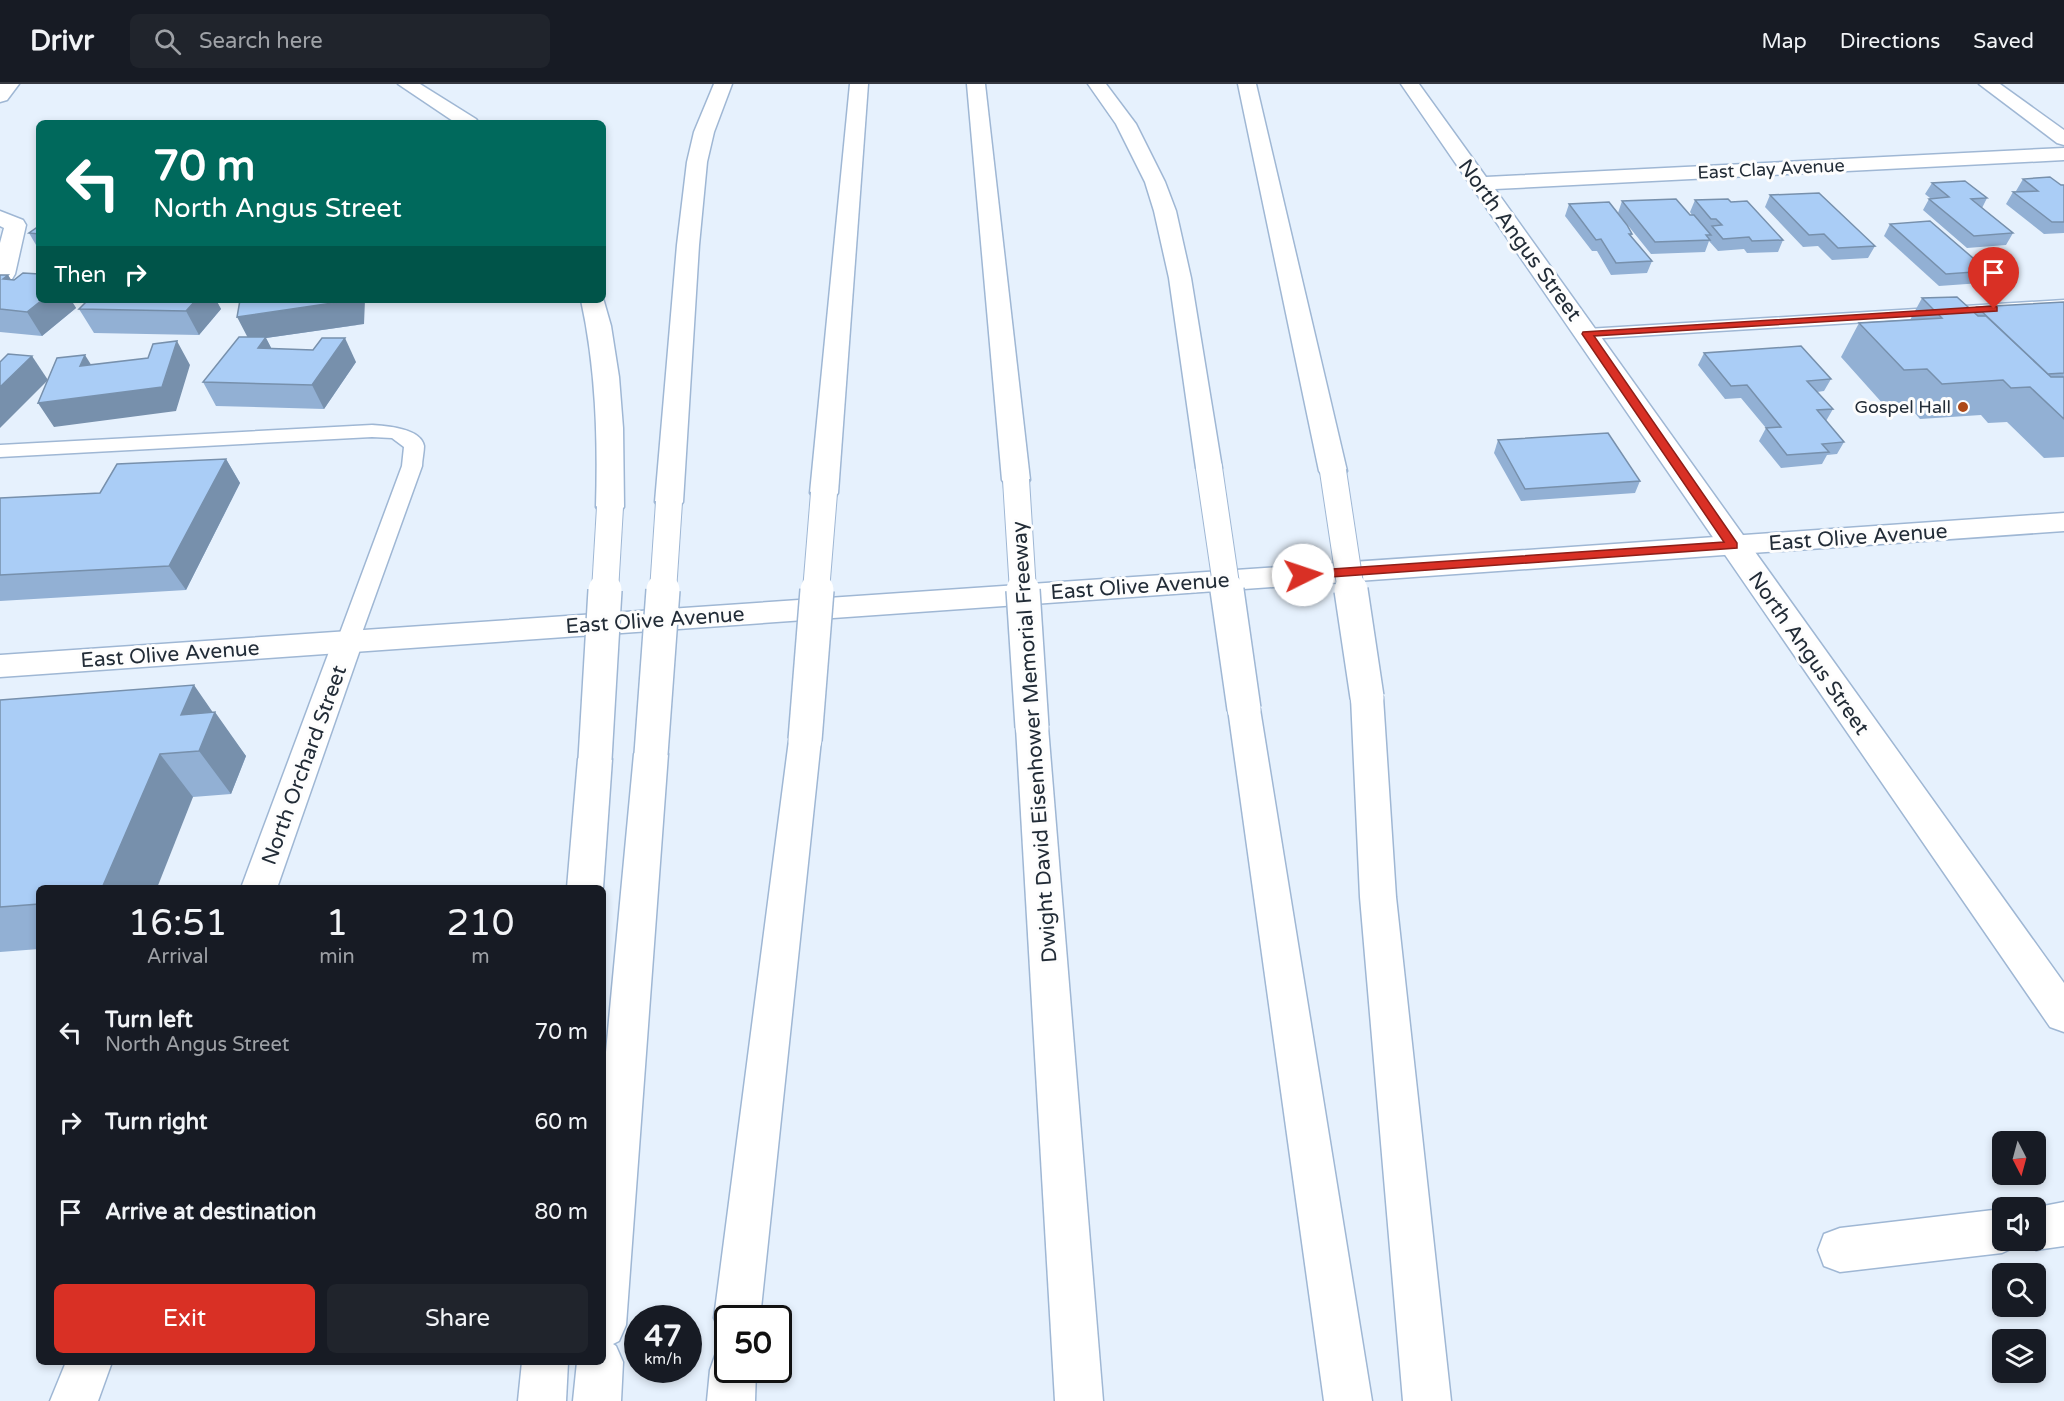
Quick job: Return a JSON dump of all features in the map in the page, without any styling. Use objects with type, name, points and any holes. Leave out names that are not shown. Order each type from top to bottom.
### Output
[{"type":"main road","points":[[0,96],[10,84]]},
{"type":"main road","points":[[407,84],[464,120]]},
{"type":"main road","points":[[606,1289],[651,754],[688,245],[697,162],[704,132],[723,84]]},
{"type":"main road","points":[[739,1305],[805,740],[859,84]]},
{"type":"main road","name":"Dwight David Eisenhower Memorial Freeway","points":[[976,84],[1016,480],[1079,1401]]},
{"type":"main road","points":[[1097,84],[1126,124],[1155,182],[1174,241],[1348,1401]]},
{"type":"main road","points":[[1247,84],[1333,471],[1367,697],[1378,897],[1427,1401]]},
{"type":"main road","name":"North Angus Street","points":[[1410,84],[1478,184],[1587,334],[2064,1015]]},
{"type":"main road","points":[[1988,84],[2064,139]]},
{"type":"main road","name":"East Clay Avenue","points":[[1478,184],[2064,154]]},
{"type":"main road","points":[[0,217],[15,225],[4,274],[0,275]]},
{"type":"main road","points":[[585,885],[610,507],[608,376],[602,335],[594,303]]},
{"type":"main road","name":"East Olive Avenue","points":[[0,666],[2064,522]]},
{"type":"main road","name":"North Orchard Street","points":[[261,885],[348,641]]},
{"type":"main road","points":[[2046,1227],[2064,1224]]},
{"type":"main road","points":[[1840,1250],[1992,1232]]},
{"type":"main road","points":[[75,1401],[87,1365]]},
{"type":"main road","points":[[542,1401],[545,1365]]},
{"type":"main road","points":[[597,1401],[600,1365]]},
{"type":"main road","points":[[731,1401],[732,1383]]},
{"type":"lane","points":[[1587,334],[2064,305]]},
{"type":"lane","points":[[0,451],[372,431],[397,433],[414,445],[412,466],[348,641]]},
{"type":"building","points":[[2050,177],[2064,185],[2064,222],[2052,222],[2013,192],[2038,191],[2023,179]]},
{"type":"building","points":[[1965,181],[1987,198],[1971,199],[2013,233],[1974,236],[1929,199],[1949,197],[1932,183]]},
{"type":"building","points":[[1819,193],[1875,246],[1838,248],[1824,234],[1809,235],[1770,195]]},
{"type":"building","points":[[1676,199],[1711,235],[1706,235],[1710,240],[1655,242],[1622,201]]},
{"type":"building","points":[[1728,199],[1731,202],[1747,201],[1783,240],[1752,241],[1749,237],[1723,239],[1712,226],[1722,225],[1716,219],[1711,219],[1695,200]]},
{"type":"building","points":[[1609,202],[1627,225],[1632,234],[1629,234],[1652,261],[1616,263],[1601,239],[1596,240],[1569,204]]},
{"type":"building","points":[[1930,221],[1988,271],[1946,274],[1890,224]]},
{"type":"building","points":[[23,273],[36,274],[36,303],[38,303],[27,312],[0,309],[0,275],[8,275],[3,279],[14,280]]},
{"type":"building","points":[[1957,297],[1978,316],[1986,316],[2051,377],[2064,377],[2064,419],[2030,387],[2011,388],[2003,380],[1942,384],[1927,369],[1904,370],[1859,323],[1942,318],[1922,298]]},
{"type":"building","points":[[2064,302],[2064,373],[2048,374],[1977,307]]},
{"type":"building","points":[[85,303],[193,303],[186,311],[79,309]]},
{"type":"building","points":[[239,303],[333,303],[237,317]]},
{"type":"building","points":[[239,337],[266,337],[258,348],[313,350],[322,338],[345,338],[312,385],[203,382]]},
{"type":"building","points":[[177,341],[162,387],[38,403],[57,358],[85,355],[80,366],[148,358],[153,344]]},
{"type":"building","points":[[1801,346],[1831,379],[1807,381],[1833,409],[1817,410],[1844,442],[1822,444],[1829,452],[1787,455],[1766,428],[1781,427],[1747,385],[1731,386],[1704,353]]},
{"type":"building","points":[[8,354],[32,356],[0,387],[0,362]]},
{"type":"building","points":[[1608,433],[1640,481],[1525,489],[1498,440]]},
{"type":"building","points":[[226,459],[169,566],[0,575],[0,498],[100,493],[117,464]]},
{"type":"building","points":[[194,685],[181,715],[215,712],[199,751],[160,754],[103,885],[36,885],[36,904],[0,907],[0,700]]},
{"type":"place","name":"Gospel Hall","points":[[1963,407]]},
{"type":"route","points":[[1303,575],[1733,545],[1587,334],[1994,309]]}]
